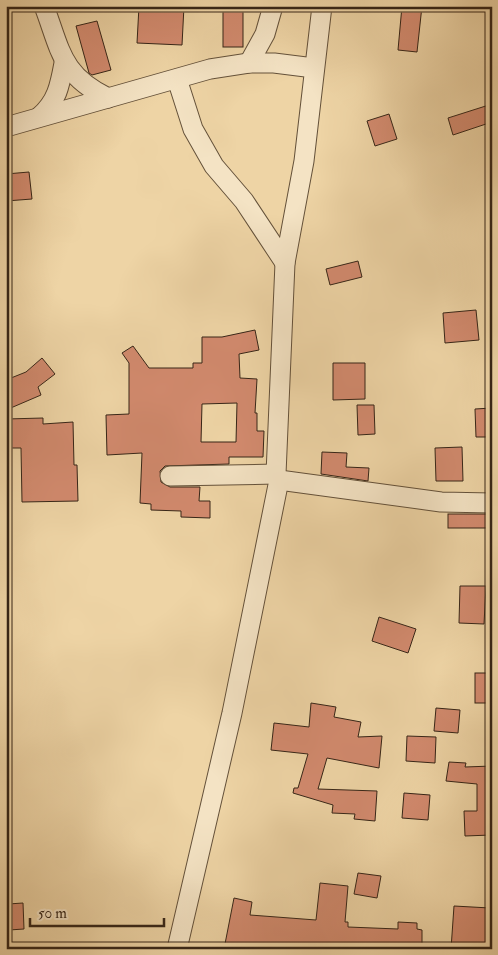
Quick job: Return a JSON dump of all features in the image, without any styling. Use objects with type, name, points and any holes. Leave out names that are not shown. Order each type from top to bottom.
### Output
[{"type":"street","points":[[44,6],[64,63],[94,91],[108,98]]},
{"type":"street","points":[[248,63],[265,34],[272,6]]},
{"type":"street","points":[[177,949],[232,713],[278,477],[286,262],[304,161],[322,6]]},
{"type":"street","points":[[40,117],[50,108],[58,94],[64,63]]},
{"type":"street","points":[[6,127],[210,69],[248,63],[274,63],[314,68]]},
{"type":"street","points":[[176,79],[193,129],[214,166],[244,201],[286,262]]},
{"type":"street","points":[[170,476],[278,477],[441,502],[492,503]]},
{"type":"building","points":[[139,6],[184,6],[182,45],[137,43]]},
{"type":"building","points":[[223,6],[243,6],[243,47],[223,47]]},
{"type":"building","points":[[402,6],[422,6],[417,52],[398,50]]},
{"type":"building","points":[[97,21],[111,70],[92,75],[89,73],[76,26]]},
{"type":"building","points":[[492,104],[492,122],[453,135],[448,118]]},
{"type":"building","points":[[389,114],[397,139],[375,146],[367,121]]},
{"type":"building","points":[[29,172],[32,199],[6,201],[6,174]]},
{"type":"building","points":[[358,261],[362,277],[330,285],[326,269]]},
{"type":"building","points":[[476,310],[479,340],[445,343],[443,313]]},
{"type":"building","points":[[255,330],[259,350],[239,354],[240,378],[257,379],[255,413],[257,413],[257,431],[264,431],[263,457],[229,457],[229,464],[165,466],[160,471],[161,482],[170,487],[200,487],[199,501],[210,501],[210,518],[181,517],[181,511],[151,510],[151,504],[140,503],[142,453],[107,455],[106,415],[129,414],[129,363],[122,353],[133,346],[149,368],[193,368],[193,363],[202,363],[202,337],[222,337]],"holes":[[[237,403],[236,442],[201,442],[202,404]]]},
{"type":"building","points":[[42,358],[55,374],[38,387],[41,395],[6,410],[6,380],[26,372]]},
{"type":"building","points":[[333,363],[365,363],[365,399],[333,400]]},
{"type":"building","points":[[357,405],[374,405],[375,434],[358,435]]},
{"type":"building","points":[[492,408],[492,437],[476,437],[475,409]]},
{"type":"building","points":[[43,418],[43,424],[73,422],[74,465],[77,465],[78,501],[22,502],[21,448],[6,448],[6,419]]},
{"type":"building","points":[[462,447],[463,481],[436,481],[435,448]]},
{"type":"building","points":[[322,452],[347,453],[346,467],[369,468],[368,481],[321,474]]},
{"type":"building","points":[[448,514],[492,514],[492,528],[448,528]]},
{"type":"building","points":[[460,586],[486,586],[484,624],[459,623]]},
{"type":"building","points":[[379,617],[416,629],[408,653],[372,641]]},
{"type":"building","points":[[475,673],[492,673],[492,703],[475,703]]},
{"type":"building","points":[[311,703],[336,707],[334,717],[361,722],[358,737],[382,736],[379,768],[327,758],[318,789],[377,791],[375,821],[354,819],[355,814],[332,813],[333,805],[293,793],[294,788],[298,788],[308,754],[271,750],[274,723],[309,727]]},
{"type":"building","points":[[436,708],[460,710],[458,733],[434,731]]},
{"type":"building","points":[[407,736],[436,737],[435,763],[406,761]]},
{"type":"building","points":[[449,762],[466,763],[465,767],[492,766],[491,835],[465,836],[464,811],[477,811],[477,784],[446,781]]},
{"type":"building","points":[[404,793],[430,795],[428,820],[402,818]]},
{"type":"building","points":[[358,873],[381,876],[377,898],[354,894]]},
{"type":"building","points":[[320,883],[348,886],[345,922],[348,922],[348,927],[398,929],[398,922],[417,923],[417,929],[422,930],[422,949],[224,949],[234,898],[252,902],[250,915],[316,920]]},
{"type":"building","points":[[23,903],[24,929],[9,930],[8,904]]},
{"type":"building","points":[[454,906],[490,908],[489,949],[451,949]]}]
